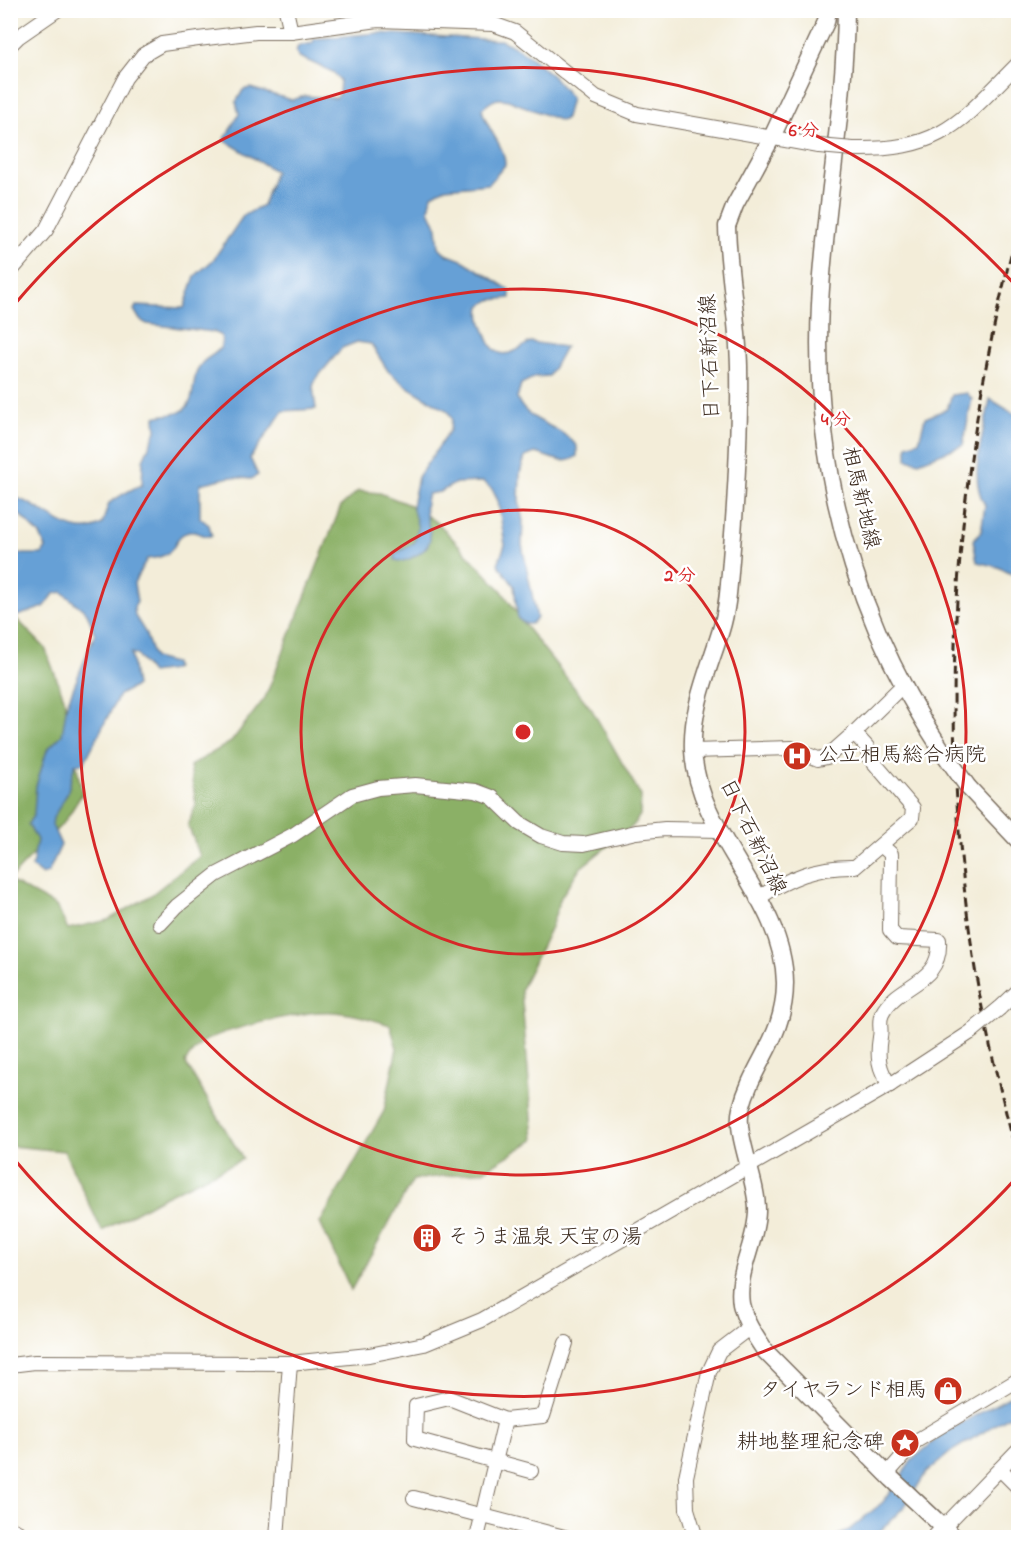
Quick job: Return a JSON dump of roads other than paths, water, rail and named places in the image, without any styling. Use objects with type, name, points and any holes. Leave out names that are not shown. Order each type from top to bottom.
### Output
[{"type":"main road","name":"日下石新沼線","points":[[828,10],[826,22],[771,139],[735,205],[728,226],[739,366],[731,559],[722,626],[697,710],[693,751],[704,795],[776,939],[785,980],[783,1009],[772,1044],[747,1090],[740,1112],[742,1139],[751,1166],[757,1210],[755,1231],[741,1274],[741,1303],[749,1328],[765,1351],[889,1476],[919,1503],[944,1534]]},
{"type":"main road","name":"相馬新地線","points":[[846,10],[841,110],[820,302],[818,352],[824,447],[830,485],[860,589],[902,686],[945,756],[968,787],[1018,840]]},
{"type":"street","points":[[10,45],[57,10]]},
{"type":"street","points":[[286,10],[291,32]]},
{"type":"street","points":[[10,272],[46,230],[125,78],[143,55],[162,44],[256,32],[291,32],[378,20],[493,24],[515,32],[604,101],[646,116],[819,147],[853,149],[906,147],[948,130],[1018,64]]},
{"type":"street","points":[[693,751],[792,748],[818,759],[827,757],[902,686]]},
{"type":"street","points":[[757,898],[799,874],[831,867],[855,867],[912,818],[913,808],[869,757],[867,747],[854,733]]},
{"type":"street","points":[[160,924],[184,900],[216,875],[293,835],[352,795],[378,788],[415,785],[476,791],[492,796],[519,823],[541,836],[563,843],[584,844],[636,832],[665,829],[720,830]]},
{"type":"street","points":[[882,846],[891,854],[890,930],[897,938],[939,940],[939,953],[927,975],[887,1006],[881,1015],[881,1033],[877,1054],[890,1085]]},
{"type":"street","points":[[10,1365],[35,1362],[290,1363],[369,1355],[424,1344],[482,1320],[890,1085],[971,1032],[1018,992]]},
{"type":"street","points":[[696,1538],[687,1509],[686,1476],[709,1372],[719,1351],[749,1328]]},
{"type":"street","points":[[531,1471],[415,1439],[416,1406],[449,1398],[505,1420],[543,1416],[566,1343]]},
{"type":"street","points":[[277,1538],[290,1363]]},
{"type":"street","points":[[889,1476],[923,1436],[1018,1380]]},
{"type":"street","points":[[477,1538],[505,1420]]},
{"type":"street","points":[[944,1534],[1018,1450]]},
{"type":"street","points":[[1000,1469],[1018,1487]]},
{"type":"street","points":[[414,1498],[568,1538]]},
{"type":"street","points":[[10,1528],[29,1538]]},
{"type":"water","points":[[378,33],[500,40],[520,50],[539,64],[571,98],[566,118],[561,121],[504,99],[497,99],[488,104],[482,109],[484,117],[502,150],[505,165],[489,184],[445,188],[432,195],[429,210],[437,228],[439,247],[446,254],[464,261],[510,290],[510,298],[490,300],[481,306],[482,324],[494,349],[499,353],[510,353],[530,342],[565,347],[549,376],[535,377],[521,384],[517,398],[528,413],[561,432],[577,446],[577,456],[567,461],[535,453],[525,457],[520,473],[522,545],[537,618],[531,624],[518,619],[514,586],[498,564],[505,545],[498,501],[492,489],[483,482],[456,483],[440,492],[428,494],[426,513],[430,530],[429,544],[423,551],[411,558],[402,561],[395,560],[395,554],[414,543],[418,528],[412,506],[418,477],[450,430],[452,419],[448,411],[406,386],[388,371],[371,344],[357,342],[342,348],[315,380],[313,387],[316,409],[283,411],[250,458],[258,475],[251,479],[230,477],[200,484],[200,518],[209,525],[212,536],[195,532],[183,534],[166,554],[147,559],[134,583],[137,602],[134,607],[135,616],[145,632],[154,658],[174,663],[175,667],[173,670],[151,673],[137,655],[131,653],[136,686],[119,695],[84,763],[75,764],[67,794],[53,818],[52,825],[61,845],[48,873],[42,875],[32,867],[37,840],[28,824],[34,814],[36,786],[47,750],[62,735],[67,704],[95,634],[87,613],[62,592],[54,594],[44,607],[11,618],[11,559],[18,554],[42,554],[46,548],[40,535],[11,506],[11,497],[22,500],[67,525],[78,529],[90,529],[102,524],[109,503],[142,485],[143,460],[156,431],[155,417],[178,413],[186,408],[191,399],[199,368],[219,349],[222,341],[221,336],[214,332],[147,324],[140,320],[134,310],[136,306],[184,308],[195,276],[213,260],[243,216],[263,205],[275,171],[224,140],[239,114],[236,102],[243,90],[250,88],[292,100],[305,96],[336,98],[339,94],[340,80],[333,72],[299,57],[296,52],[298,46],[313,43],[314,39]]},
{"type":"water","points":[[967,393],[972,399],[963,445],[919,462],[907,459],[907,445],[919,441],[925,418],[947,409],[952,395]]},
{"type":"water","points":[[990,399],[1018,416],[1017,577],[998,567],[977,562],[973,540],[981,532],[985,505],[977,481],[977,467]]},
{"type":"water","points":[[1018,1392],[1018,1411],[952,1451],[926,1473],[905,1506],[880,1531],[866,1537],[833,1538],[849,1530],[883,1502],[912,1460],[945,1432]]},
{"type":"railway","points":[[1018,228],[996,316],[979,404],[966,493],[958,583],[954,672],[955,762],[961,852],[971,942],[986,1025],[1018,1160]]},
{"type":"place","name":"公立相馬総合病院","points":[[797,756]]},
{"type":"place","name":"そうま温泉 天宝の湯","points":[[427,1238]]},
{"type":"place","name":"タイヤランド相馬","points":[[948,1391]]},
{"type":"place","name":"耕地整理紀念碑","points":[[905,1443]]}]
